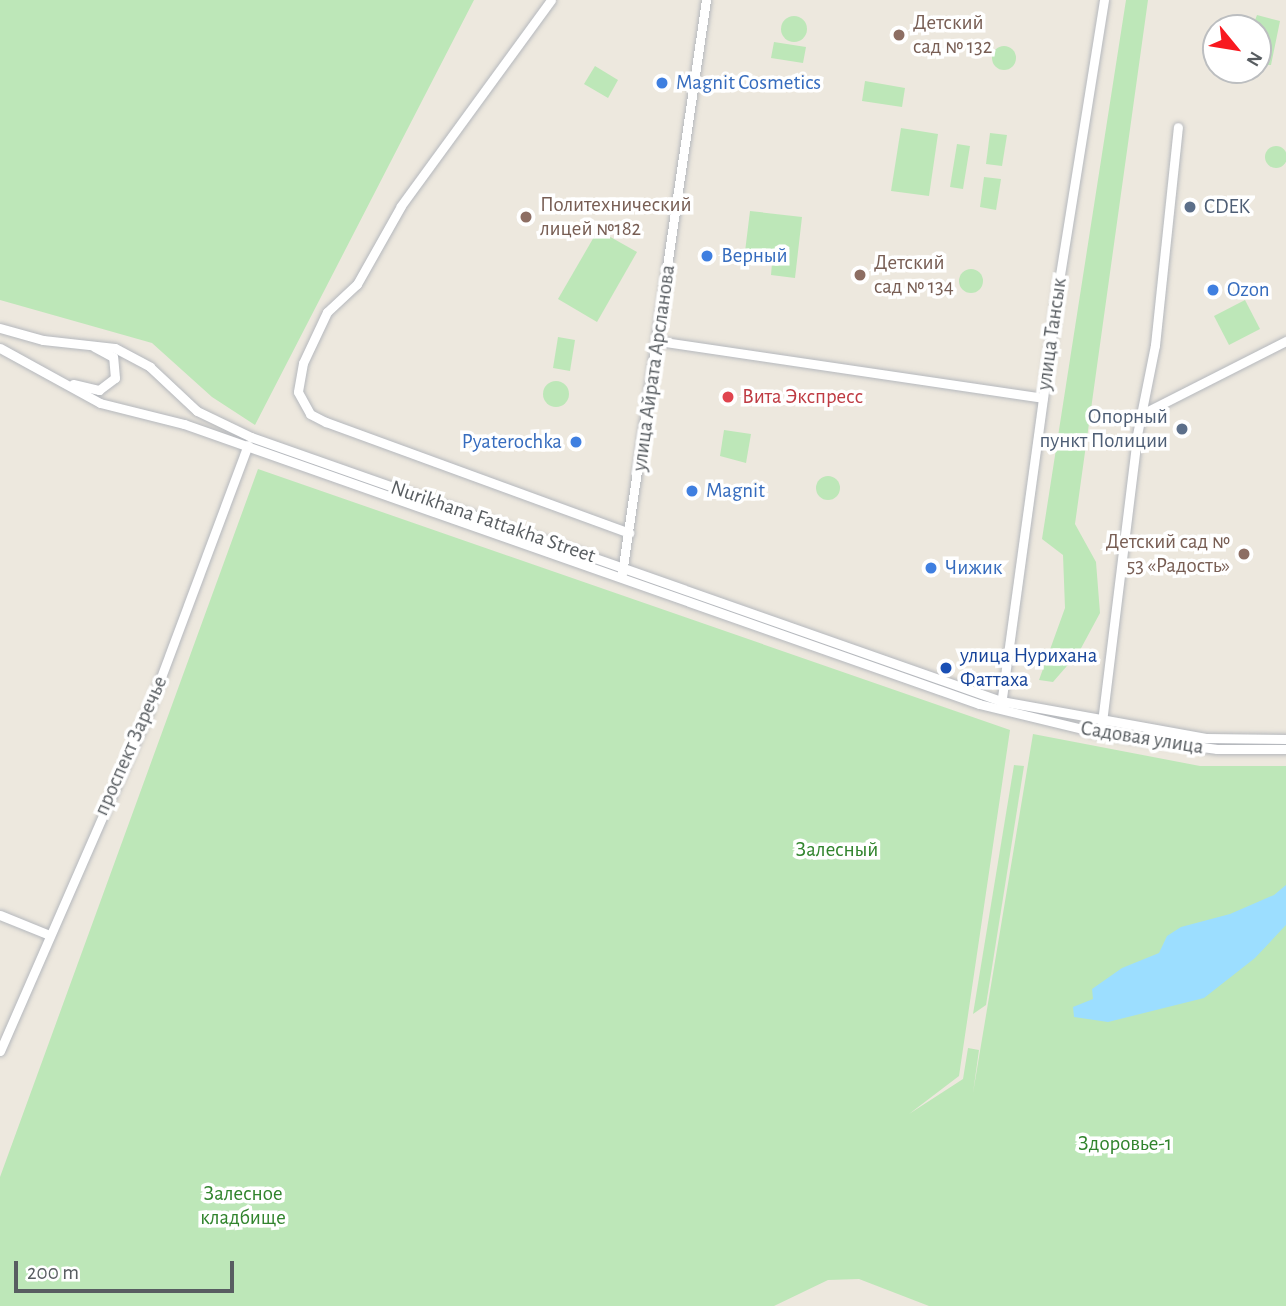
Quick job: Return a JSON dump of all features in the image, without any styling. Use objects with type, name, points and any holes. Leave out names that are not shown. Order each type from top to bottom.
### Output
[{"type":"street","points":[[551,0],[401,206],[357,285],[327,312],[303,363],[298,392],[310,414],[326,422],[629,533]]},
{"type":"street","name":"улица Айрата Арсланова","points":[[622,573],[706,0]]},
{"type":"street","name":"улица Тансык","points":[[1001,706],[1043,398],[1104,0]]},
{"type":"street","points":[[1102,723],[1140,415],[1154,345],[1178,127]]},
{"type":"street","name":"Nurikhana Fattakha Street","points":[[0,328],[43,340],[115,348],[137,358],[197,411],[251,437],[622,573],[1001,706]]},
{"type":"street","points":[[658,341],[1043,398]]},
{"type":"street","points":[[1140,415],[1286,341]]},
{"type":"street","points":[[65,383],[99,390],[111,384],[116,362],[90,345]]},
{"type":"street","name":"Nurikhana Fattakha Street","points":[[0,348],[100,403],[163,417],[246,449],[622,573]]},
{"type":"street","name":"проспект Заречье","points":[[0,1051],[47,934],[148,712],[251,437]]},
{"type":"street","name":"Садовая улица","points":[[1001,706],[1206,738],[1286,739]]},
{"type":"street","name":"Садовая улица","points":[[1001,706],[1099,733],[1174,744],[1286,749]]},
{"type":"street","points":[[0,915],[47,934]]},
{"type":"green space","points":[[0,0],[474,0],[255,425],[212,397],[152,343],[0,300]]},
{"type":"green space","points":[[1126,0],[1148,0],[1075,524],[1096,562],[1100,613],[1079,652],[1053,682],[1039,680],[1065,608],[1063,555],[1042,539]]},
{"type":"green space","points":[[794,16],[803,20],[807,29],[803,38],[794,42],[785,38],[781,29],[785,20]]},
{"type":"green space","points":[[1272,19],[1280,21],[1272,60]]},
{"type":"green space","points":[[774,42],[806,47],[803,63],[771,58]]},
{"type":"green space","points":[[1004,46],[1015,53],[1016,58],[1009,69],[1004,70],[993,63],[992,58],[999,47]]},
{"type":"green space","points":[[595,66],[618,80],[608,98],[584,84]]},
{"type":"green space","points":[[865,81],[905,88],[902,107],[862,101]]},
{"type":"green space","points":[[901,128],[938,134],[929,196],[891,191]]},
{"type":"green space","points":[[990,133],[1007,135],[1002,166],[986,164]]},
{"type":"green space","points":[[957,144],[970,146],[963,189],[950,187]]},
{"type":"green space","points":[[1276,146],[1284,149],[1287,157],[1284,165],[1276,168],[1268,165],[1265,157],[1268,149]]},
{"type":"green space","points":[[984,177],[1001,179],[996,210],[980,207]]},
{"type":"green space","points":[[750,211],[802,217],[795,278],[771,275],[772,263],[744,260]]},
{"type":"green space","points":[[598,230],[637,252],[597,322],[558,299]]},
{"type":"green space","points":[[971,269],[979,273],[983,281],[979,289],[971,293],[963,289],[959,281],[963,273]]},
{"type":"green space","points":[[1245,300],[1260,329],[1229,345],[1214,316]]},
{"type":"green space","points":[[558,337],[575,340],[570,371],[553,368]]},
{"type":"green space","points":[[556,381],[565,385],[569,394],[565,403],[556,407],[547,403],[543,394],[547,385]]},
{"type":"green space","points":[[724,430],[751,434],[746,463],[720,456]]},
{"type":"green space","points":[[258,469],[1010,730],[959,1076],[909,1114],[963,1079],[968,1048],[979,1050],[973,1093],[1033,734],[1200,766],[1286,766],[1286,1306],[929,1306],[859,1279],[828,1280],[774,1306],[0,1306],[0,1177]]},
{"type":"green space","points":[[828,476],[837,479],[840,488],[837,497],[828,500],[819,497],[816,488],[819,479]]},
{"type":"green space","points":[[1014,765],[1024,766],[986,1005],[973,1014]]},
{"type":"water","points":[[1286,885],[1286,925],[1255,958],[1204,998],[1108,1022],[1074,1017],[1073,1007],[1093,999],[1092,989],[1122,968],[1159,953],[1167,936],[1181,927],[1230,914],[1274,895]]},
{"type":"place","name":"Детский сад № 132","points":[[899,35]]},
{"type":"place","name":"Magnit Cosmetics","points":[[662,83]]},
{"type":"place","name":"CDEK","points":[[1190,207]]},
{"type":"place","name":"Политехнический лицей №182","points":[[526,217]]},
{"type":"place","name":"Верный","points":[[707,256]]},
{"type":"place","name":"Детский сад № 134","points":[[860,275]]},
{"type":"place","name":"Ozon","points":[[1213,290]]},
{"type":"place","name":"Вита Экспресс","points":[[728,397]]},
{"type":"place","name":"Опорный пункт Полиции","points":[[1182,429]]},
{"type":"place","name":"Pyaterochka","points":[[576,442]]},
{"type":"place","name":"Magnit","points":[[692,491]]},
{"type":"place","name":"Детский сад № 53 «Радость»","points":[[1244,554]]},
{"type":"place","name":"Чижик","points":[[931,568]]},
{"type":"place","name":"улица Нурихана Фаттаха","points":[[946,668]]},
{"type":"park label","name":"Залесный","points":[[837,850]]},
{"type":"park label","name":"Здоровье-1","points":[[1125,1144]]},
{"type":"park label","name":"Залесное кладбище","points":[[243,1206]]}]
